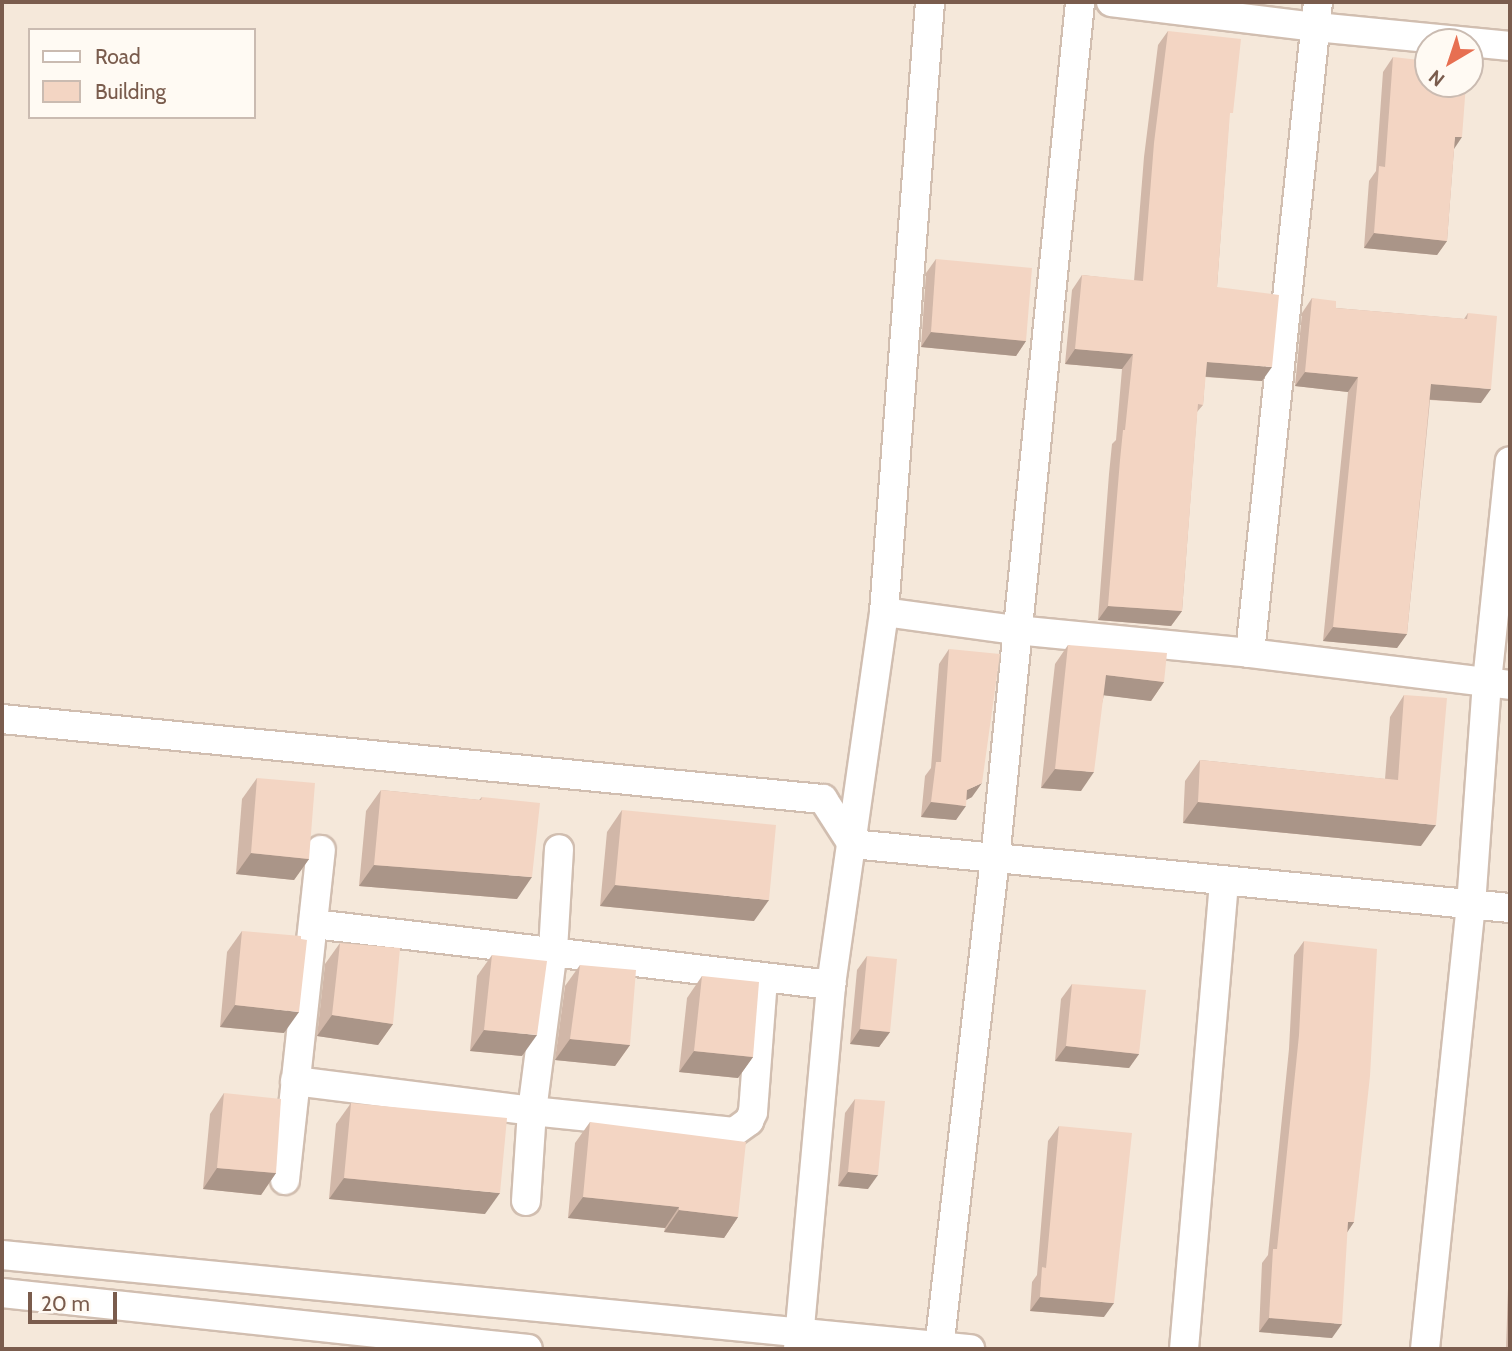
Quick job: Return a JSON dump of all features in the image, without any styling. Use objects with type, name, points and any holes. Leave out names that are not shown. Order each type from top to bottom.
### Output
[{"type":"street","points":[[798,1340],[831,985],[884,612],[930,2]]},
{"type":"street","points":[[939,1347],[995,860],[1080,2]]},
{"type":"street","points":[[1111,2],[1317,14],[1510,46]]},
{"type":"street","points":[[1250,653],[1317,14]]},
{"type":"street","points":[[1425,1349],[1471,905],[1499,683],[1510,461]]},
{"type":"street","points":[[884,612],[1016,631],[1250,653],[1499,683]]},
{"type":"street","points":[[2,719],[823,799],[852,844]]},
{"type":"street","points":[[852,844],[1510,908]]},
{"type":"street","points":[[285,1180],[321,849]]},
{"type":"street","points":[[526,1201],[532,1111],[553,950],[559,849]]},
{"type":"street","points":[[1184,1349],[1224,881]]},
{"type":"street","points":[[314,924],[553,950],[762,979],[831,985]]},
{"type":"street","points":[[295,1081],[532,1111],[734,1132],[743,1127],[753,1112],[762,979]]},
{"type":"street","points":[[2,1255],[798,1340],[970,1349]]},
{"type":"street","points":[[2,1293],[528,1349]]},
{"type":"shaded area","points":[[2,2],[1510,2],[1510,1349],[2,1349]]},
{"type":"building","points":[[1168,31],[1241,39],[1233,113],[1230,113],[1217,287],[1279,295],[1272,367],[1207,362],[1203,405],[1198,404],[1182,611],[1108,606],[1120,460],[1133,354],[1075,349],[1082,275],[1143,281],[1154,143]]},
{"type":"building","points":[[1393,57],[1414,59],[1414,98],[1465,98],[1462,137],[1455,137],[1447,241],[1374,233],[1379,166],[1385,167]]},
{"type":"building","points":[[936,259],[1032,268],[1026,341],[931,332]]},
{"type":"building","points":[[1312,298],[1336,301],[1336,308],[1467,319],[1468,313],[1497,316],[1491,389],[1431,384],[1407,634],[1333,627],[1358,377],[1305,372]]},
{"type":"building","points":[[1068,645],[1167,653],[1164,682],[1106,675],[1094,772],[1055,769]]},
{"type":"building","points":[[949,649],[1000,654],[982,783],[967,790],[966,806],[931,802],[936,762],[941,762]]},
{"type":"building","points":[[1404,695],[1447,698],[1436,825],[1198,802],[1200,760],[1398,780]]},
{"type":"building","points":[[257,778],[315,783],[309,859],[251,853]]},
{"type":"building","points":[[381,790],[540,803],[532,877],[374,865]]},
{"type":"building","points":[[622,810],[776,825],[769,900],[615,885]]},
{"type":"building","points":[[242,931],[301,936],[301,939],[307,940],[299,1012],[235,1005]]},
{"type":"building","points":[[1304,941],[1377,949],[1370,1076],[1354,1222],[1348,1222],[1342,1324],[1269,1318],[1273,1249],[1277,1249],[1299,1035]]},
{"type":"building","points":[[340,943],[400,948],[393,1024],[332,1015]]},
{"type":"building","points":[[492,955],[547,961],[537,1035],[484,1030]]},
{"type":"building","points":[[867,956],[897,959],[890,1032],[860,1029]]},
{"type":"building","points":[[580,965],[636,970],[630,1045],[570,1039]]},
{"type":"building","points":[[702,976],[759,982],[753,1057],[694,1051]]},
{"type":"building","points":[[1072,984],[1146,990],[1139,1054],[1066,1046]]},
{"type":"building","points":[[224,1093],[281,1099],[276,1173],[217,1168]]},
{"type":"building","points":[[855,1099],[885,1101],[878,1175],[848,1172]]},
{"type":"building","points":[[351,1103],[507,1118],[500,1193],[344,1178]]},
{"type":"building","points":[[590,1122],[746,1142],[738,1217],[679,1210],[679,1207],[583,1197]]},
{"type":"building","points":[[1059,1126],[1132,1133],[1114,1303],[1040,1297],[1042,1267],[1046,1268]]}]
